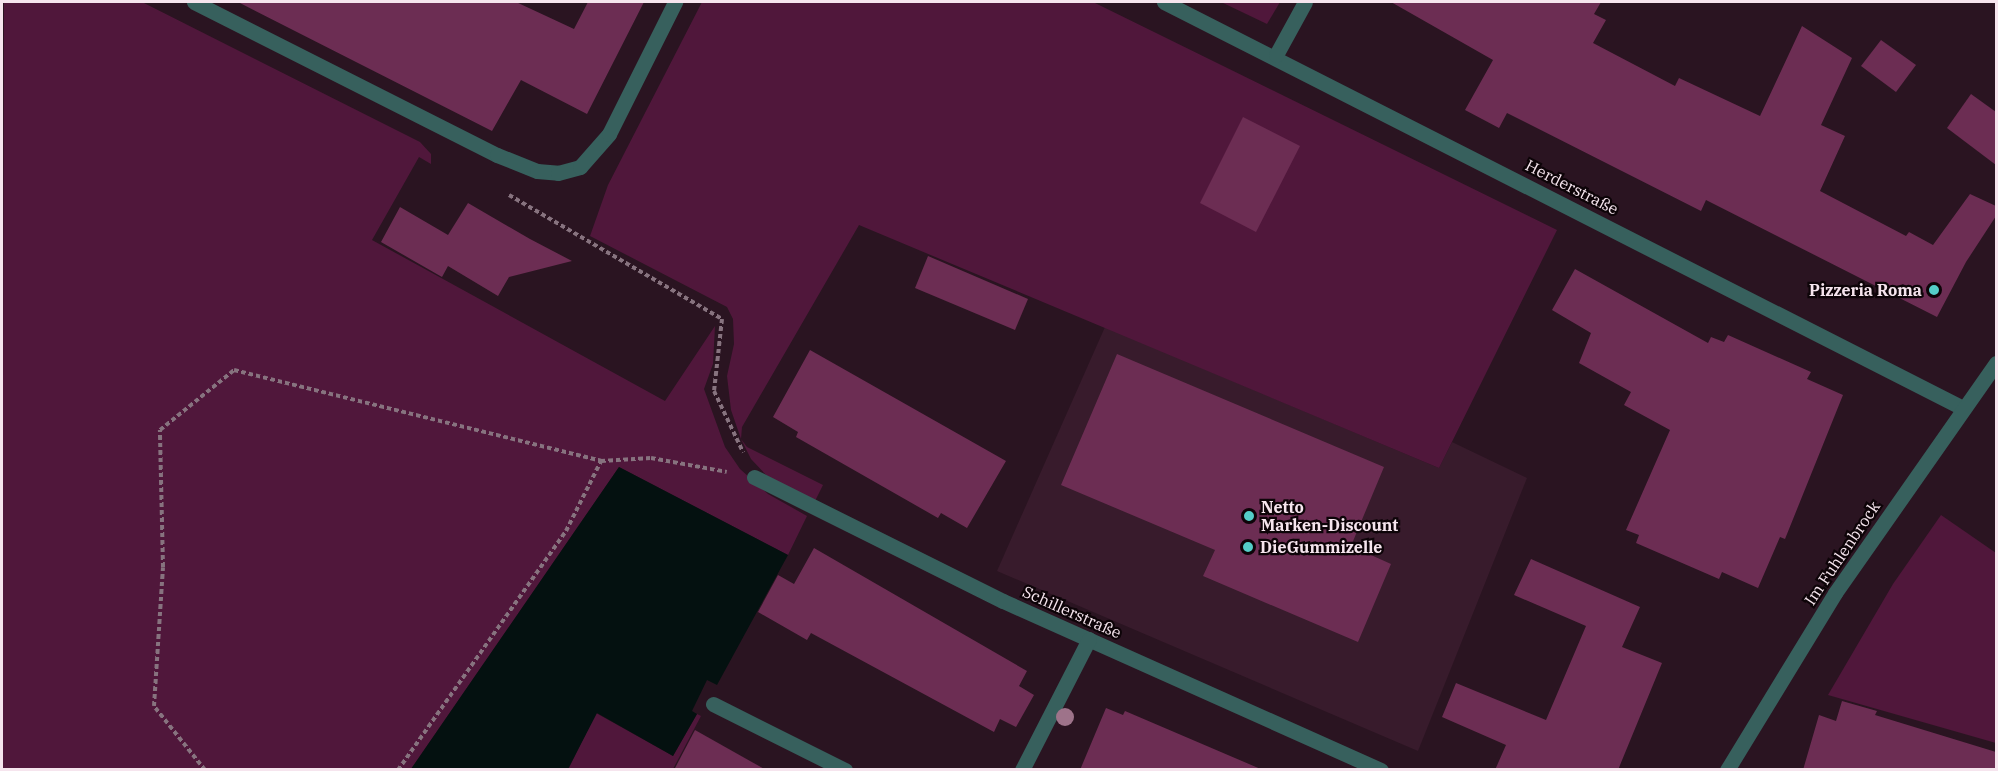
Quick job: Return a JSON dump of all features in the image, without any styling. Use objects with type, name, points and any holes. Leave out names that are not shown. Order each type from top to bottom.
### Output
[{"type":"street","points":[[194,2],[497,155],[537,171],[558,172],[580,166],[609,134],[675,2]]},
{"type":"street","name":"Herderstraße","points":[[1164,2],[1275,55],[1963,408]]},
{"type":"street","points":[[1275,55],[1305,2]]},
{"type":"street","name":"Im Fuhlenbrock","points":[[1727,770],[1835,593],[1996,363]]},
{"type":"street","name":"Schillerstraße","points":[[754,477],[1004,601],[1381,770]]},
{"type":"street","points":[[1022,770],[1089,639]]},
{"type":"street","points":[[713,704],[845,770]]},
{"type":"path","points":[[497,155],[507,193],[722,319],[714,391],[754,477]]},
{"type":"path","points":[[205,770],[154,706],[163,567],[160,430],[234,370],[600,461],[651,458],[754,477]]},
{"type":"path","points":[[398,770],[566,531],[600,461]]},
{"type":"shaded area","points":[[4,2],[142,2],[420,142],[431,154],[431,164],[419,157],[372,240],[665,401],[715,326],[713,364],[704,389],[725,447],[740,469],[768,494],[807,516],[788,555],[619,467],[411,769],[2,770]]},
{"type":"shaded area","points":[[702,2],[1093,2],[1557,230],[1439,468],[859,225],[742,427],[741,439],[731,410],[727,376],[734,344],[733,319],[727,307],[590,236],[608,185]]},
{"type":"shaded area","points":[[1221,2],[1280,2],[1267,24]]},
{"type":"shaded area","points":[[1105,327],[1439,468],[1452,442],[1527,478],[1418,751],[997,571]]},
{"type":"shaded area","points":[[741,439],[747,447],[823,485],[814,503],[766,475],[751,459]]},
{"type":"shaded area","points":[[619,467],[788,555],[717,685],[707,680],[692,711],[697,714],[673,756],[597,713],[568,769],[411,769]]},
{"type":"shaded area","points":[[1941,515],[1996,553],[1996,743],[1828,695],[1893,584]]},
{"type":"shaded area","points":[[596,713],[673,756],[697,714],[701,716],[673,769],[568,770]]},
{"type":"building","points":[[238,2],[516,2],[574,29],[588,2],[644,2],[587,114],[521,80],[492,131]]},
{"type":"building","points":[[1391,2],[1601,2],[1594,14],[1606,20],[1593,43],[1675,86],[1679,78],[1760,116],[1802,26],[1852,58],[1821,125],[1845,136],[1820,191],[1906,236],[1909,232],[1933,245],[1970,194],[1996,206],[1996,216],[1966,262],[1937,317],[1706,200],[1701,211],[1507,113],[1499,128],[1465,110],[1493,60]]},
{"type":"building","points":[[1881,40],[1916,65],[1896,92],[1861,66]]},
{"type":"building","points":[[1971,94],[1996,112],[1996,165],[1947,128]]},
{"type":"building","points":[[1243,117],[1300,146],[1256,232],[1200,203]]},
{"type":"building","points":[[468,203],[572,261],[509,277],[498,296],[448,266],[442,277],[381,242],[400,207],[448,235]]},
{"type":"building","points":[[928,256],[1028,299],[1015,330],[915,288]]},
{"type":"building","points":[[1575,269],[1708,343],[1711,337],[1724,342],[1728,335],[1811,372],[1807,379],[1843,395],[1785,539],[1780,537],[1758,588],[1722,572],[1719,579],[1636,543],[1639,535],[1626,530],[1670,430],[1624,405],[1631,392],[1579,363],[1591,333],[1552,310]]},
{"type":"building","points":[[810,350],[1006,461],[967,528],[941,513],[938,518],[796,437],[798,432],[773,417]]},
{"type":"building","name":"Netto Marken-Discount","points":[[1117,354],[1384,467],[1351,546],[1391,564],[1358,642],[1203,576],[1215,550],[1061,485]]},
{"type":"building","points":[[814,548],[1027,671],[1019,686],[1034,695],[1016,727],[1000,719],[994,732],[811,633],[807,640],[758,612],[778,575],[794,584]]},
{"type":"building","points":[[1531,559],[1640,607],[1622,647],[1662,663],[1618,770],[1495,770],[1506,745],[1442,717],[1456,683],[1546,720],[1586,626],[1514,595]]},
{"type":"building","points":[[1842,701],[1877,711],[1875,715],[1996,752],[1996,770],[1803,770],[1819,715],[1836,721]]},
{"type":"building","points":[[1106,708],[1123,715],[1125,711],[1263,770],[1080,770]]},
{"type":"building","points":[[695,730],[766,770],[674,770]]},
{"type":"place","name":"Pizzeria Roma","points":[[1934,290]]},
{"type":"place","name":"Netto Marken-Discount","points":[[1249,516]]},
{"type":"place","name":"DieGummizelle","points":[[1248,547]]}]
